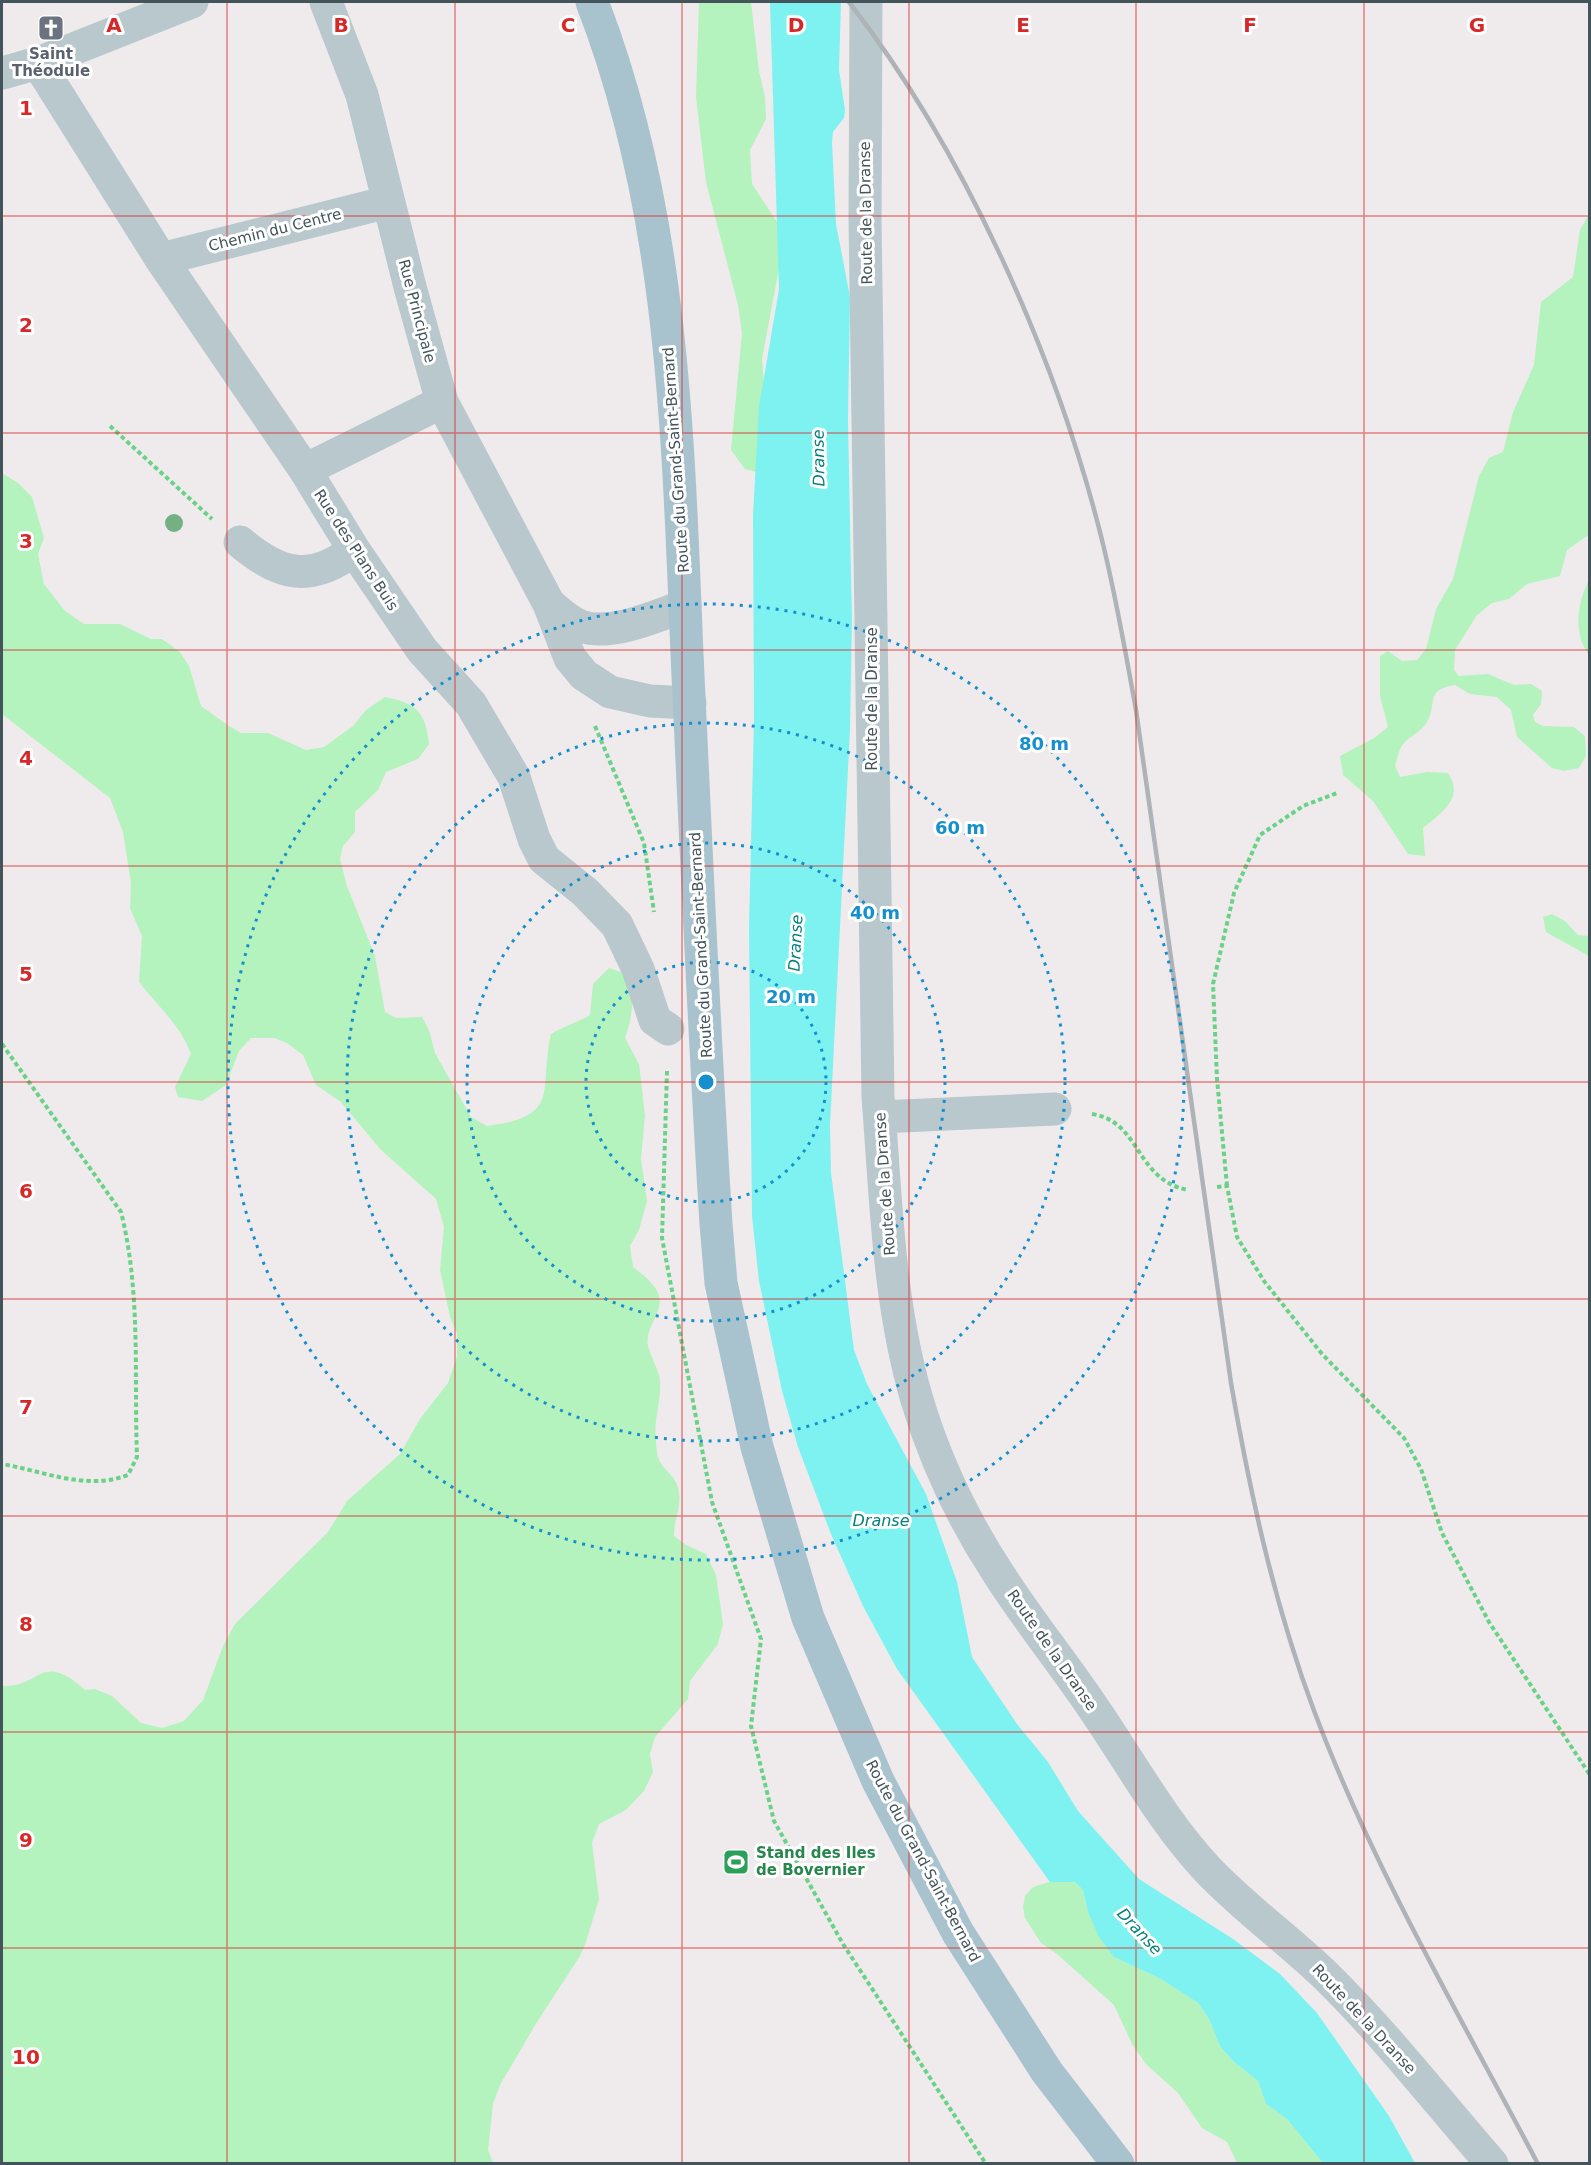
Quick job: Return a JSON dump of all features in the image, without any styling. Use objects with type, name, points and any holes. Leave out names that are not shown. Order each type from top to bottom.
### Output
[{"type":"main road","name":"Route du Grand-Saint-Bernard","points":[[592,2],[621,84],[655,228],[673,397],[690,703],[703,1011],[717,1236],[721,1283],[757,1447],[808,1618],[878,1780],[958,1933],[1047,2072],[1118,2163]]},
{"type":"street","points":[[2,73],[38,63],[192,2]]},
{"type":"street","name":"Rue Principale","points":[[327,2],[362,95],[388,202],[442,402],[549,604],[570,658],[576,667],[597,685],[630,697],[690,703]]},
{"type":"street","name":"Route de la Dranse","points":[[866,2],[865,219],[880,1117],[886,1224],[898,1316],[910,1372],[940,1461],[981,1544],[1166,1818],[1225,1887],[1298,1950],[1377,2028],[1492,2163]]},
{"type":"street","name":"Rue des Plans Buis","points":[[38,63],[161,259],[305,470],[354,550],[422,650],[471,704],[514,777],[534,839],[544,859],[585,892],[617,925],[638,969],[655,1020],[668,1029]]},
{"type":"street","name":"Chemin du Centre","points":[[161,259],[388,202]]},
{"type":"street","points":[[305,470],[442,402]]},
{"type":"street","points":[[240,542],[260,559],[297,573],[333,566],[354,550]]},
{"type":"street","name":"Rue Principale","points":[[549,604],[581,626],[598,628],[640,621],[685,606]]},
{"type":"street","points":[[880,1117],[1055,1109]]},
{"type":"path","points":[[110,426],[240,542]]},
{"type":"path","points":[[1337,793],[1303,806],[1260,835],[1234,893],[1213,984],[1217,1079],[1227,1186],[1237,1237],[1264,1281],[1322,1354],[1404,1438],[1421,1469],[1442,1533],[1489,1622],[1590,1775]]},
{"type":"path","points":[[2,1044],[121,1212],[128,1240],[133,1278],[137,1457],[128,1475],[110,1482],[88,1483],[2,1464]]},
{"type":"path","points":[[1055,1109],[1105,1116],[1132,1139],[1151,1172],[1173,1187],[1188,1190]]},
{"type":"path","points":[[1217,1187],[1227,1186]]},
{"type":"green space","points":[[699,2],[751,2],[759,71],[765,97],[766,119],[750,150],[752,184],[781,228],[783,247],[762,359],[766,408],[761,473],[745,469],[731,450],[742,333],[738,305],[706,182],[696,97]]},
{"type":"green space","points":[[1589,214],[1589,538],[1587,536],[1567,550],[1560,576],[1527,584],[1509,599],[1492,603],[1477,615],[1455,650],[1454,670],[1459,676],[1488,674],[1514,685],[1531,684],[1542,691],[1541,704],[1533,715],[1535,722],[1543,726],[1574,727],[1585,736],[1586,756],[1579,768],[1564,771],[1552,768],[1517,737],[1511,710],[1497,697],[1470,694],[1455,685],[1439,690],[1435,694],[1427,722],[1403,744],[1395,766],[1400,777],[1427,772],[1448,773],[1454,790],[1449,804],[1423,828],[1425,856],[1408,854],[1373,801],[1343,775],[1340,756],[1374,738],[1388,727],[1380,696],[1380,656],[1388,651],[1402,661],[1417,660],[1426,649],[1436,609],[1453,579],[1479,476],[1489,458],[1503,452],[1513,412],[1534,365],[1541,302],[1573,277],[1580,230]]},
{"type":"green space","points":[[2,473],[18,483],[32,497],[44,538],[38,554],[44,584],[65,611],[84,624],[120,624],[151,639],[162,639],[180,652],[189,666],[201,706],[241,733],[268,733],[306,750],[324,747],[353,726],[366,710],[385,697],[405,702],[418,711],[428,733],[429,744],[418,759],[386,772],[378,790],[355,812],[355,832],[343,846],[340,859],[347,886],[375,956],[385,1012],[396,1018],[422,1017],[429,1030],[435,1053],[471,1117],[487,1126],[511,1122],[527,1116],[537,1108],[543,1098],[551,1034],[590,1015],[593,984],[609,968],[627,974],[630,982],[632,1006],[625,1038],[639,1064],[645,1115],[641,1159],[647,1201],[639,1230],[630,1246],[633,1267],[654,1286],[660,1300],[648,1339],[648,1346],[660,1380],[655,1432],[657,1451],[660,1462],[677,1484],[679,1494],[674,1536],[686,1545],[706,1554],[716,1575],[723,1624],[718,1644],[690,1681],[688,1699],[655,1737],[650,1754],[653,1772],[644,1791],[626,1810],[599,1824],[592,1843],[599,1899],[586,1942],[580,1956],[500,2085],[493,2104],[488,2150],[493,2163],[2,2163],[2,1686],[15,1685],[50,1672],[59,1673],[70,1678],[85,1690],[95,1689],[112,1696],[141,1723],[162,1728],[184,1721],[203,1700],[223,1646],[235,1624],[328,1532],[347,1501],[400,1454],[420,1419],[448,1383],[457,1357],[457,1333],[450,1317],[440,1270],[444,1227],[436,1199],[380,1149],[341,1102],[316,1085],[303,1055],[287,1043],[274,1038],[251,1038],[239,1051],[226,1085],[202,1101],[178,1097],[175,1087],[191,1054],[175,1025],[139,982],[142,936],[130,908],[131,883],[123,832],[110,798],[2,714]]},
{"type":"green space","points":[[1589,580],[1589,655],[1581,638],[1578,618]]},
{"type":"green space","points":[[1552,914],[1565,921],[1578,935],[1589,936],[1589,956],[1546,932],[1543,917]]},
{"type":"green space","points":[[1056,1880],[1075,1882],[1083,1890],[1088,1912],[1114,1957],[1161,1979],[1198,2003],[1209,2019],[1220,2046],[1233,2061],[1258,2081],[1266,2104],[1287,2119],[1323,2163],[1237,2163],[1227,2142],[1202,2128],[1178,2093],[1146,2064],[1132,2044],[1114,2005],[1057,1954],[1041,1943],[1025,1918],[1023,1907],[1025,1896],[1033,1887]]},
{"type":"water","name":"Dranse","points":[[770,2],[841,2],[839,70],[845,110],[844,118],[833,132],[832,142],[836,224],[850,297],[848,420],[852,620],[850,729],[830,1125],[831,1173],[854,1350],[867,1384],[926,1494],[957,1582],[972,1657],[1017,1724],[1048,1762],[1078,1811],[1139,1879],[1233,1939],[1280,1974],[1317,2013],[1389,2116],[1415,2163],[1323,2163],[1287,2119],[1266,2104],[1258,2081],[1233,2061],[1220,2046],[1209,2019],[1198,2003],[1161,1979],[1114,1957],[1099,1937],[1088,1912],[1083,1890],[1075,1882],[1050,1882],[897,1669],[863,1606],[831,1534],[798,1447],[782,1391],[759,1281],[752,1216],[749,928],[754,717],[753,515],[759,407],[779,289]]},
{"type":"railway","points":[[849,2],[891,60],[930,122],[966,187],[1000,255],[1030,324],[1081,464],[1100,532],[1120,620],[1136,710],[1231,1383],[1246,1465],[1275,1588],[1313,1708],[1362,1825],[1418,1939],[1538,2164]]},
{"type":"place","name":"Saint Théodule","points":[[51,28]]},
{"type":"place","name":"Stand des Iles de Bovernier","points":[[736,1862]]}]
